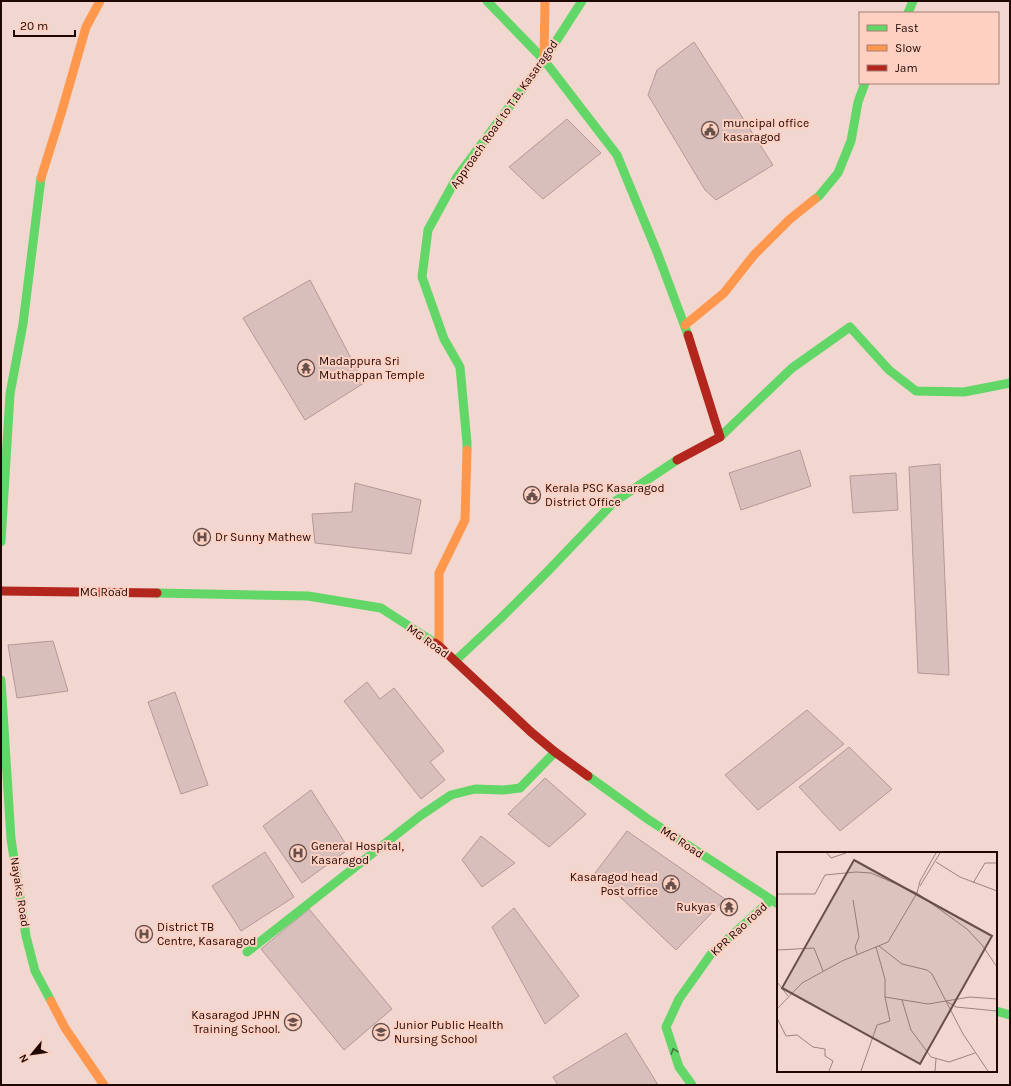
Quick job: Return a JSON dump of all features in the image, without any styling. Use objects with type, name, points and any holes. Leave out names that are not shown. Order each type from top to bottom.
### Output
[{"type":"street","points":[[1,542],[10,394],[23,324],[41,175],[61,114],[86,26],[100,1]]},
{"type":"street","points":[[487,1],[544,60],[617,155],[685,325],[720,437]]},
{"type":"street","points":[[544,60],[545,1]]},
{"type":"street","name":"Approach Road to T.B. Kasaragod","points":[[439,646],[439,573],[465,520],[467,443],[460,367],[444,339],[422,277],[428,230],[457,177],[544,60],[582,1]]},
{"type":"street","points":[[909,12],[913,1]]},
{"type":"street","points":[[685,325],[724,293],[754,255],[790,219],[819,196],[838,173],[851,141],[858,102],[865,84]]},
{"type":"street","points":[[455,661],[529,590],[614,502],[679,459],[720,437],[792,368],[850,327],[889,370],[916,391],[964,392],[1010,383]]},
{"type":"street","name":"MG Road","points":[[1,591],[308,596],[381,608],[439,646],[531,732],[555,752],[649,820],[774,902]]},
{"type":"street","name":"Nayaks Road","points":[[1,680],[11,839],[26,936],[36,971],[65,1028],[104,1085]]},
{"type":"street","points":[[248,952],[420,816],[452,795],[475,789],[503,790],[520,788],[555,752]]},
{"type":"street","name":"KPR Rao road","points":[[692,1085],[679,1067],[666,1027],[679,999],[712,954],[774,902]]},
{"type":"street","points":[[997,1011],[1010,1015]]},
{"type":"building","name":"muncipal office kasaragod","points":[[694,42],[773,165],[716,200],[705,190],[648,95],[657,70]]},
{"type":"building","points":[[567,119],[601,153],[543,199],[509,167]]},
{"type":"building","points":[[310,280],[364,383],[305,420],[243,318]]},
{"type":"building","points":[[800,450],[811,486],[741,510],[729,473]]},
{"type":"building","points":[[940,464],[949,675],[918,673],[909,467]]},
{"type":"building","points":[[896,473],[898,510],[853,513],[850,476]]},
{"type":"building","points":[[355,483],[421,500],[411,554],[315,543],[312,514],[352,512]]},
{"type":"building","points":[[53,641],[68,691],[17,698],[8,645]]},
{"type":"building","points":[[367,682],[380,699],[394,688],[444,751],[430,762],[445,780],[421,799],[344,701]]},
{"type":"building","points":[[175,692],[208,785],[181,794],[148,702]]},
{"type":"building","points":[[807,710],[844,744],[758,810],[725,775]]},
{"type":"building","points":[[849,747],[892,789],[840,831],[799,787]]},
{"type":"building","points":[[545,778],[586,814],[549,847],[508,814]]},
{"type":"building","name":"General Hospital, Kasaragod","points":[[311,790],[349,849],[302,883],[263,826]]},
{"type":"building","points":[[627,831],[725,899],[676,950],[595,873]]},
{"type":"building","points":[[481,836],[515,863],[482,887],[462,860]]},
{"type":"building","points":[[265,852],[294,897],[241,931],[212,886]]},
{"type":"building","points":[[514,908],[579,996],[545,1024],[492,927]]},
{"type":"building","points":[[309,909],[392,1009],[344,1050],[261,949]]},
{"type":"building","points":[[626,1033],[658,1085],[558,1085],[553,1077]]},
{"type":"traffic: fast","points":[[487,1],[544,60],[617,155],[657,252],[688,335]]},
{"type":"traffic: fast","points":[[467,450],[460,367],[444,339],[422,277],[428,230],[457,177],[544,60],[582,1]]},
{"type":"traffic: fast","points":[[908,12],[913,1]]},
{"type":"traffic: fast","points":[[815,199],[838,173],[851,141],[858,102],[865,84]]},
{"type":"traffic: fast","points":[[1,542],[10,394],[23,324],[41,178]]},
{"type":"traffic: fast","points":[[720,437],[792,368],[850,327],[889,370],[916,391],[964,392],[1010,383]]},
{"type":"traffic: fast","points":[[455,661],[501,618],[614,502],[677,460]]},
{"type":"traffic: fast","points":[[157,593],[308,596],[381,608],[435,643]]},
{"type":"traffic: fast","points":[[1,680],[11,839],[26,936],[35,971],[51,1001]]},
{"type":"traffic: fast","points":[[247,952],[420,816],[451,795],[475,789],[503,790],[520,788],[555,752]]},
{"type":"traffic: fast","points":[[588,776],[649,820],[777,903]]},
{"type":"traffic: fast","points":[[692,1085],[679,1067],[666,1027],[679,999],[711,954],[771,900]]},
{"type":"traffic: fast","points":[[997,1011],[1010,1015]]},
{"type":"traffic: slow","points":[[41,178],[86,27],[100,1]]},
{"type":"traffic: slow","points":[[544,60],[545,1]]},
{"type":"traffic: slow","points":[[685,325],[724,293],[754,255],[790,219],[815,199]]},
{"type":"traffic: slow","points":[[439,646],[439,573],[465,520],[467,450]]},
{"type":"traffic: slow","points":[[51,1001],[65,1028],[104,1085]]},
{"type":"traffic: jam","points":[[677,460],[720,437],[688,335]]},
{"type":"traffic: jam","points":[[1,591],[157,593]]},
{"type":"traffic: jam","points":[[435,643],[531,732],[588,776]]},
{"type":"place","name":"muncipal office kasaragod","points":[[710,130]]},
{"type":"place","name":"Madappura Sri Muthappan Temple","points":[[306,368]]},
{"type":"place","name":"Kerala PSC Kasaragod District Office","points":[[532,495]]},
{"type":"place","name":"Dr Sunny Mathew","points":[[202,537]]},
{"type":"place","name":"General Hospital, Kasaragod","points":[[298,853]]},
{"type":"place","name":"Kasaragod head Post office","points":[[671,884]]},
{"type":"place","name":"Rukyas","points":[[729,907]]},
{"type":"place","name":"District TB Centre, Kasaragod","points":[[144,934]]},
{"type":"place","name":"Kasaragod JPHN Training School.","points":[[293,1022]]},
{"type":"place","name":"Junior Public Health Nursing School","points":[[381,1032]]}]
